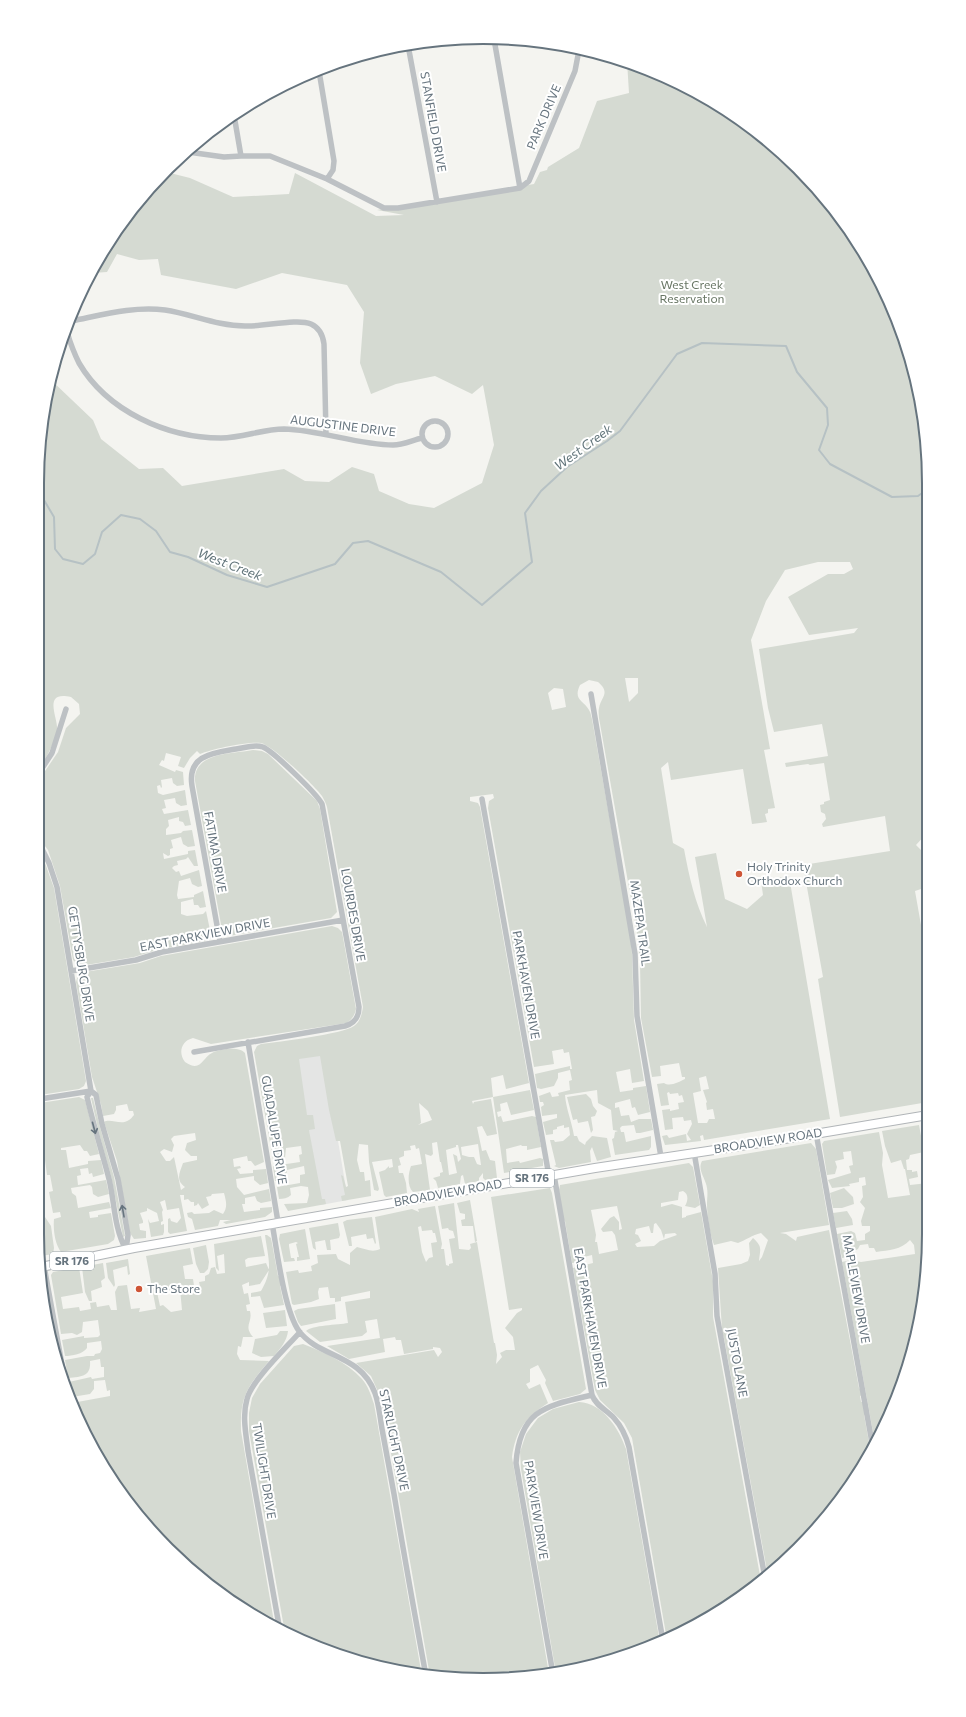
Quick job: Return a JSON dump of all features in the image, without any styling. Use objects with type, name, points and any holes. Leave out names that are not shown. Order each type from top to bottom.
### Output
[{"type":"main road","name":"BROADVIEW ROAD","points":[[45,1266],[275,1222],[336,1213],[661,1156],[816,1134],[922,1116]]},
{"type":"street","points":[[194,153],[224,157],[270,156],[327,179],[384,208],[398,208],[520,188],[495,44]]},
{"type":"street","name":"STANFIELD DRIVE","points":[[409,50],[437,202]]},
{"type":"street","name":"PARK DRIVE","points":[[520,188],[529,181],[575,71],[578,54]]},
{"type":"street","points":[[320,75],[334,161],[333,170],[327,179]]},
{"type":"street","points":[[235,121],[241,156]]},
{"type":"street","points":[[75,320],[117,312],[144,309],[177,312],[214,323],[235,326],[259,326],[300,322],[311,324],[319,330],[324,344],[326,434]]},
{"type":"street","name":"AUGUSTINE DRIVE","points":[[69,337],[80,363],[94,382],[107,395],[137,418],[191,436],[222,438],[284,429],[394,445],[422,438]]},
{"type":"street","points":[[431,421],[439,421],[447,430],[446,440],[438,446],[429,445],[422,438],[424,426],[431,421]]},
{"type":"street","name":"MAZEPA TRAIL","points":[[591,694],[635,954],[637,1016],[661,1156]]},
{"type":"street","points":[[44,765],[52,753],[66,709]]},
{"type":"street","name":"LOURDES DRIVE","points":[[194,766],[203,757],[211,754],[250,747],[261,747],[272,753],[320,800],[323,809],[359,1007],[356,1020],[345,1026],[194,1052]]},
{"type":"street","name":"FATIMA DRIVE","points":[[194,766],[191,776],[192,786],[220,942]]},
{"type":"street","name":"PARKHAVEN DRIVE","points":[[482,799],[551,1175]]},
{"type":"street","name":"GETTYSBURG DRIVE","points":[[44,852],[49,862],[57,887],[91,1090],[96,1095],[102,1124],[118,1179],[128,1235],[126,1250]]},
{"type":"street","name":"EAST PARKVIEW DRIVE","points":[[71,971],[136,960],[162,952],[343,920]]},
{"type":"street","name":"GUADALUPE DRIVE","points":[[248,1042],[275,1222]]},
{"type":"street","points":[[44,1098],[91,1090]]},
{"type":"street","name":"GETTYSBURG DRIVE","points":[[91,1090],[87,1097],[109,1176],[119,1237],[126,1250]]},
{"type":"street","name":"MAPLEVIEW DRIVE","points":[[816,1134],[871,1439]]},
{"type":"street","name":"JUSTO LANE","points":[[694,1152],[715,1274],[717,1316],[764,1571]]},
{"type":"street","name":"EAST PARKHAVEN DRIVE","points":[[551,1175],[592,1395],[594,1401],[614,1418],[622,1429],[629,1447],[662,1635]]},
{"type":"street","name":"STARLIGHT DRIVE","points":[[275,1222],[289,1308],[293,1320],[300,1332],[313,1343],[348,1361],[363,1374],[375,1394],[388,1459],[425,1669]]},
{"type":"street","points":[[49,1296],[57,1342]]},
{"type":"street","name":"TWILIGHT DRIVE","points":[[278,1622],[248,1450],[245,1411],[247,1399],[252,1386],[300,1332]]},
{"type":"street","name":"PARKVIEW DRIVE","points":[[552,1667],[516,1463],[517,1445],[522,1431],[531,1419],[540,1412],[550,1406],[592,1395]]},
{"type":"shaded area","points":[[321,1040],[348,1200],[321,1205],[295,1045]]},
{"type":"green space","name":"West Creek Reservation","points":[[627,68],[677,89],[727,118],[772,153],[813,194],[848,239],[877,289],[889,315],[907,369],[914,397],[918,426],[922,483],[922,838],[916,845],[922,851],[922,889],[915,891],[922,926],[922,1103],[840,1117],[818,979],[823,977],[803,865],[890,851],[885,816],[823,827],[822,824],[826,819],[825,814],[821,812],[820,805],[830,800],[824,763],[786,767],[785,763],[828,756],[822,724],[774,732],[768,708],[759,649],[854,633],[858,628],[809,635],[788,597],[828,574],[844,574],[853,569],[850,562],[818,562],[785,570],[766,601],[751,640],[770,749],[764,750],[775,808],[768,809],[768,813],[765,814],[767,822],[752,824],[743,769],[671,780],[668,762],[661,768],[673,843],[684,849],[693,889],[707,927],[695,857],[716,853],[725,899],[747,909],[763,895],[761,881],[789,876],[830,1119],[704,1140],[703,1135],[700,1136],[701,1141],[665,1145],[662,1136],[667,1135],[669,1138],[686,1134],[687,1141],[691,1140],[687,1134],[692,1124],[691,1120],[684,1121],[683,1117],[672,1118],[673,1129],[665,1130],[662,1110],[670,1109],[670,1111],[679,1109],[678,1103],[684,1102],[682,1095],[679,1096],[678,1093],[670,1094],[669,1092],[667,1093],[669,1105],[661,1106],[657,1084],[674,1084],[685,1079],[685,1077],[682,1077],[679,1063],[660,1066],[661,1076],[652,1077],[641,1018],[640,962],[637,933],[599,718],[599,708],[605,692],[598,682],[589,680],[580,685],[578,697],[590,711],[592,719],[630,934],[634,1020],[644,1081],[632,1083],[630,1069],[616,1072],[620,1092],[646,1086],[650,1112],[638,1115],[635,1107],[632,1108],[630,1099],[615,1103],[615,1108],[619,1107],[621,1116],[629,1115],[631,1122],[639,1119],[651,1119],[653,1130],[636,1133],[634,1125],[622,1126],[620,1128],[621,1132],[624,1132],[626,1142],[651,1136],[651,1147],[649,1150],[615,1155],[612,1139],[614,1138],[615,1132],[618,1131],[613,1130],[611,1110],[598,1103],[597,1090],[565,1095],[574,1136],[577,1136],[579,1141],[585,1145],[592,1136],[607,1138],[611,1157],[597,1161],[592,1147],[590,1151],[591,1162],[559,1168],[554,1166],[556,1165],[550,1140],[554,1140],[555,1142],[563,1141],[570,1135],[569,1127],[564,1128],[564,1125],[557,1127],[557,1129],[553,1130],[553,1134],[546,1135],[543,1122],[557,1118],[557,1114],[542,1116],[541,1107],[544,1105],[543,1102],[540,1102],[539,1096],[550,1092],[552,1097],[559,1096],[558,1093],[570,1090],[569,1081],[572,1080],[570,1070],[558,1073],[558,1078],[554,1086],[541,1089],[537,1088],[535,1074],[570,1066],[570,1069],[572,1069],[569,1052],[564,1053],[563,1049],[552,1051],[554,1064],[534,1067],[488,808],[489,801],[494,798],[493,794],[470,797],[470,801],[478,803],[480,807],[529,1083],[506,1089],[503,1075],[491,1078],[493,1097],[472,1101],[473,1104],[474,1102],[491,1099],[497,1134],[487,1136],[482,1126],[477,1127],[482,1151],[486,1150],[490,1160],[495,1161],[497,1178],[485,1180],[483,1178],[483,1173],[479,1178],[479,1181],[465,1184],[463,1175],[461,1176],[460,1184],[438,1188],[436,1181],[433,1178],[440,1176],[440,1173],[443,1172],[437,1142],[432,1143],[433,1154],[431,1156],[425,1154],[430,1190],[413,1192],[409,1183],[410,1169],[411,1166],[422,1164],[419,1148],[416,1149],[415,1145],[410,1146],[411,1150],[404,1151],[404,1156],[399,1158],[401,1165],[398,1166],[399,1173],[403,1173],[407,1193],[386,1197],[384,1195],[379,1172],[385,1170],[389,1166],[389,1168],[393,1167],[392,1159],[372,1162],[379,1189],[378,1191],[374,1190],[369,1162],[368,1145],[359,1144],[357,1160],[360,1172],[364,1172],[365,1181],[370,1180],[371,1196],[342,1201],[341,1196],[345,1195],[341,1175],[343,1176],[346,1187],[348,1186],[340,1141],[336,1141],[329,1110],[320,1056],[299,1059],[307,1115],[313,1115],[315,1129],[309,1130],[322,1199],[325,1199],[326,1204],[288,1211],[284,1204],[307,1203],[309,1195],[308,1187],[301,1186],[290,1188],[291,1195],[279,1199],[277,1187],[300,1183],[300,1175],[305,1174],[304,1166],[287,1170],[283,1180],[275,1181],[273,1166],[300,1162],[299,1155],[302,1154],[301,1146],[286,1148],[285,1158],[273,1160],[254,1052],[257,1046],[261,1044],[310,1037],[348,1029],[358,1022],[363,1007],[326,804],[318,791],[302,775],[283,758],[261,743],[248,743],[230,746],[200,754],[197,751],[190,758],[184,768],[178,766],[181,757],[166,753],[164,761],[162,760],[159,765],[175,772],[176,770],[183,772],[184,785],[177,786],[173,783],[172,778],[161,780],[162,787],[161,788],[160,785],[157,786],[158,793],[163,795],[185,790],[187,805],[181,806],[176,803],[175,798],[164,800],[166,808],[162,809],[164,814],[188,810],[191,825],[185,826],[183,822],[179,821],[179,817],[168,820],[169,826],[166,829],[166,835],[192,830],[195,846],[188,847],[183,844],[181,837],[171,840],[173,848],[170,849],[170,855],[168,856],[163,853],[164,859],[188,854],[188,851],[195,850],[198,866],[194,866],[188,857],[177,861],[178,865],[172,868],[176,872],[179,871],[181,876],[199,870],[202,886],[198,887],[192,884],[190,878],[179,881],[177,895],[178,899],[194,897],[194,895],[203,891],[206,907],[200,908],[198,905],[194,905],[193,899],[181,902],[181,914],[187,916],[203,914],[206,911],[210,930],[209,935],[212,937],[207,941],[160,949],[134,957],[80,966],[73,960],[60,886],[48,850],[44,845],[44,773],[58,752],[66,728],[80,714],[79,704],[71,697],[62,696],[56,698],[54,707],[57,731],[44,761],[44,483],[48,426],[55,384],[93,420],[101,439],[139,469],[163,468],[182,486],[284,469],[305,481],[329,482],[352,467],[374,474],[379,491],[409,504],[434,508],[482,483],[494,445],[483,385],[472,394],[435,376],[396,384],[371,394],[360,363],[364,312],[347,285],[282,273],[236,289],[161,275],[158,259],[139,260],[117,254],[107,272],[98,273],[118,239],[135,216],[172,174],[190,178],[233,197],[289,194],[295,173],[376,216],[404,215],[377,210],[534,184],[540,172],[547,170],[548,167],[579,148],[597,101],[629,93]],"holes":[[[625,678],[638,678],[638,693],[629,702]],[[554,688],[563,689],[566,707],[552,710],[548,693]],[[706,1076],[709,1089],[703,1090],[707,1102],[707,1110],[713,1109],[715,1119],[709,1119],[707,1123],[698,1123],[693,1093],[701,1091],[699,1078]],[[419,1103],[428,1111],[432,1120],[418,1125],[421,1123]],[[478,1144],[481,1165],[477,1164],[474,1157],[462,1155],[461,1147]],[[456,1145],[458,1145],[461,1159],[458,1162],[457,1156],[453,1154],[457,1173],[449,1175],[446,1150],[456,1147]]]},
{"type":"green space","points":[[253,750],[262,751],[268,754],[317,801],[320,809],[337,912],[331,918],[229,936],[222,930],[195,781],[196,772],[200,764],[216,756]]},
{"type":"green space","points":[[44,861],[54,888],[86,1081],[84,1086],[79,1089],[44,1094]]},
{"type":"green space","points":[[332,926],[338,928],[342,932],[356,1009],[353,1017],[347,1023],[211,1044],[193,1038],[183,1045],[181,1051],[183,1059],[190,1065],[195,1066],[201,1064],[212,1053],[220,1050],[238,1049],[245,1053],[264,1162],[255,1166],[251,1161],[248,1161],[247,1156],[233,1159],[234,1167],[240,1166],[241,1168],[237,1169],[240,1174],[253,1173],[253,1170],[266,1169],[268,1183],[260,1185],[254,1180],[254,1176],[236,1179],[237,1187],[244,1195],[269,1189],[271,1201],[261,1203],[257,1201],[255,1196],[245,1198],[245,1204],[242,1204],[244,1212],[272,1207],[272,1212],[265,1217],[226,1224],[223,1222],[231,1220],[220,1220],[218,1226],[195,1230],[192,1219],[188,1217],[187,1213],[209,1213],[214,1210],[223,1214],[226,1206],[224,1193],[212,1194],[211,1196],[206,1197],[209,1205],[202,1209],[198,1203],[194,1206],[194,1202],[191,1202],[188,1199],[184,1200],[184,1195],[180,1195],[187,1231],[170,1234],[168,1232],[168,1219],[170,1218],[171,1221],[177,1223],[181,1218],[179,1208],[167,1210],[165,1200],[160,1202],[163,1210],[163,1221],[161,1222],[161,1225],[164,1224],[163,1235],[151,1237],[148,1219],[150,1223],[159,1221],[157,1213],[147,1208],[147,1211],[140,1213],[143,1223],[139,1224],[140,1230],[146,1231],[146,1238],[134,1239],[130,1233],[117,1161],[104,1122],[126,1122],[134,1115],[133,1111],[129,1111],[127,1104],[116,1106],[114,1114],[103,1116],[101,1104],[92,1077],[76,982],[78,975],[85,972],[140,963],[161,956]],"holes":[[[195,1133],[196,1140],[187,1143],[185,1150],[191,1156],[197,1156],[197,1160],[183,1163],[179,1179],[185,1187],[181,1190],[174,1157],[170,1161],[166,1161],[160,1152],[164,1149],[172,1152],[174,1145],[171,1139],[174,1136]]]},
{"type":"green space","points":[[530,1090],[534,1110],[511,1115],[507,1102],[500,1104],[501,1111],[497,1112],[498,1117],[501,1116],[503,1122],[532,1116],[536,1117],[541,1147],[527,1150],[527,1146],[521,1145],[506,1149],[507,1163],[519,1161],[520,1163],[540,1158],[543,1159],[543,1166],[504,1173],[493,1097]]},
{"type":"green space","points":[[586,1094],[591,1099],[593,1106],[597,1111],[595,1116],[591,1117],[593,1130],[591,1133],[588,1121],[578,1123],[577,1119],[573,1120],[567,1097]]},
{"type":"green space","points":[[79,1097],[85,1100],[99,1154],[90,1156],[80,1145],[61,1148],[61,1150],[66,1150],[69,1168],[88,1164],[88,1161],[101,1160],[104,1174],[93,1177],[92,1173],[89,1174],[88,1168],[80,1169],[81,1175],[77,1176],[78,1185],[106,1180],[109,1194],[98,1197],[93,1194],[92,1187],[90,1185],[71,1188],[72,1193],[76,1196],[78,1208],[109,1202],[111,1208],[89,1212],[90,1218],[111,1213],[115,1236],[114,1240],[108,1244],[61,1252],[59,1249],[55,1237],[54,1219],[61,1217],[60,1212],[53,1213],[49,1192],[53,1191],[50,1175],[47,1175],[44,1160],[44,1102]]},
{"type":"green space","points":[[91,1098],[93,1098],[114,1177],[125,1236],[123,1237],[111,1176]]},
{"type":"green space","points":[[919,1125],[922,1141],[922,1152],[910,1155],[909,1159],[906,1160],[907,1170],[912,1170],[912,1172],[917,1171],[918,1177],[909,1179],[910,1185],[922,1184],[922,1234],[921,1263],[914,1320],[899,1375],[889,1402],[873,1435],[842,1262],[851,1260],[861,1262],[915,1254],[914,1245],[910,1240],[899,1248],[876,1252],[874,1248],[869,1248],[868,1244],[860,1245],[858,1249],[854,1251],[854,1256],[842,1258],[837,1234],[851,1231],[855,1233],[857,1241],[865,1240],[865,1234],[870,1231],[870,1226],[862,1226],[861,1221],[865,1208],[860,1202],[863,1197],[862,1186],[866,1185],[865,1177],[859,1178],[859,1182],[849,1184],[850,1186],[832,1188],[828,1180],[851,1173],[849,1166],[853,1165],[851,1151],[843,1152],[844,1159],[835,1161],[837,1167],[835,1174],[827,1175],[822,1144],[824,1141],[879,1132],[883,1153],[882,1165],[888,1198],[910,1195],[905,1169],[901,1160],[891,1163],[882,1131]]},
{"type":"green space","points":[[811,1143],[816,1149],[829,1225],[780,1233],[786,1234],[796,1241],[797,1237],[829,1230],[859,1388],[865,1393],[860,1396],[861,1402],[867,1401],[869,1412],[864,1415],[869,1443],[848,1478],[813,1523],[767,1568],[724,1338],[721,1331],[718,1268],[741,1264],[748,1261],[750,1255],[749,1243],[753,1238],[760,1246],[759,1261],[768,1240],[761,1233],[738,1243],[731,1241],[714,1245],[708,1219],[707,1188],[701,1171],[702,1161]]},
{"type":"green space","points":[[689,1163],[693,1167],[700,1205],[695,1208],[685,1206],[687,1198],[685,1192],[683,1191],[679,1192],[678,1200],[661,1203],[661,1207],[672,1204],[682,1207],[682,1218],[701,1212],[713,1281],[713,1317],[760,1574],[727,1599],[666,1633],[632,1438],[624,1423],[600,1400],[595,1390],[573,1268],[593,1263],[592,1255],[580,1258],[580,1262],[572,1263],[565,1221],[563,1220],[559,1190],[560,1185]],"holes":[[[617,1206],[622,1229],[619,1230],[619,1222],[614,1216],[610,1218],[601,1229],[603,1232],[612,1231],[615,1235],[618,1250],[599,1254],[597,1242],[595,1242],[596,1235],[591,1210]],[[656,1223],[661,1230],[664,1239],[665,1234],[675,1233],[677,1235],[660,1241],[654,1246],[637,1247],[635,1244],[641,1241],[638,1235],[635,1234],[636,1229],[649,1226],[651,1233],[653,1233],[654,1224]]]},
{"type":"green space","points":[[550,1188],[586,1389],[580,1394],[553,1401],[545,1383],[546,1380],[538,1365],[530,1369],[530,1382],[526,1384],[529,1389],[540,1384],[548,1403],[533,1414],[519,1432],[512,1457],[548,1668],[512,1672],[483,1673],[429,1669],[384,1413],[379,1394],[371,1376],[356,1363],[434,1350],[438,1357],[442,1352],[440,1348],[433,1347],[433,1349],[404,1354],[401,1340],[396,1340],[395,1337],[383,1339],[385,1352],[349,1359],[327,1346],[380,1338],[377,1319],[365,1321],[367,1332],[362,1336],[320,1342],[306,1331],[319,1326],[348,1323],[345,1302],[370,1298],[370,1291],[341,1297],[341,1301],[335,1302],[335,1298],[330,1298],[328,1287],[319,1288],[319,1299],[294,1305],[292,1304],[286,1272],[298,1270],[299,1273],[312,1271],[311,1266],[318,1263],[317,1255],[336,1254],[338,1259],[350,1265],[350,1253],[357,1247],[372,1251],[380,1249],[375,1217],[412,1209],[419,1212],[418,1209],[435,1206],[442,1244],[441,1249],[444,1249],[446,1265],[449,1266],[449,1264],[453,1263],[449,1239],[455,1238],[453,1231],[449,1230],[448,1228],[442,1229],[438,1206],[454,1203],[459,1249],[469,1250],[471,1248],[470,1244],[477,1242],[497,1355],[496,1364],[502,1357],[500,1353],[506,1350],[515,1350],[513,1337],[505,1328],[517,1313],[522,1310],[522,1308],[509,1310],[491,1197]],"holes":[[[421,1226],[422,1231],[432,1230],[433,1233],[435,1233],[437,1242],[431,1243],[433,1257],[429,1258],[426,1262],[422,1252],[418,1227]]]},
{"type":"green space","points":[[844,1188],[853,1197],[854,1204],[842,1208],[833,1208],[830,1193]]},
{"type":"green space","points":[[470,1200],[477,1241],[475,1242],[473,1226],[462,1226],[461,1220],[465,1219],[465,1214],[460,1213],[457,1203]]},
{"type":"green space","points":[[847,1211],[852,1219],[853,1225],[836,1228],[833,1213]]},
{"type":"green space","points":[[44,1216],[51,1226],[54,1248],[53,1254],[45,1255]]},
{"type":"green space","points":[[372,1217],[376,1243],[375,1244],[373,1238],[367,1239],[366,1234],[351,1237],[352,1246],[349,1246],[343,1222],[347,1220]]},
{"type":"green space","points":[[338,1223],[340,1235],[339,1238],[330,1240],[331,1250],[327,1250],[325,1240],[315,1242],[316,1250],[313,1248],[309,1228]]},
{"type":"green space","points":[[305,1229],[310,1259],[297,1261],[297,1257],[299,1257],[296,1244],[298,1243],[296,1242],[289,1244],[291,1258],[294,1258],[295,1261],[284,1262],[279,1239],[280,1234]]},
{"type":"green space","points":[[265,1235],[271,1238],[278,1276],[283,1277],[282,1285],[280,1286],[284,1305],[264,1308],[260,1296],[251,1297],[251,1293],[261,1291],[268,1276],[269,1264]]},
{"type":"green space","points":[[261,1236],[265,1256],[248,1258],[245,1260],[246,1267],[266,1263],[269,1270],[260,1284],[249,1286],[249,1282],[242,1285],[244,1294],[248,1293],[250,1304],[246,1305],[247,1311],[250,1311],[251,1315],[248,1327],[253,1337],[243,1337],[241,1347],[238,1346],[237,1354],[240,1360],[269,1361],[255,1378],[246,1393],[242,1409],[241,1431],[274,1620],[239,1599],[194,1564],[153,1523],[118,1478],[103,1454],[77,1402],[110,1396],[110,1390],[107,1391],[105,1380],[94,1381],[94,1389],[90,1394],[75,1397],[70,1382],[91,1377],[92,1379],[104,1377],[104,1367],[101,1367],[100,1359],[90,1361],[88,1372],[82,1376],[68,1378],[65,1360],[94,1356],[95,1354],[100,1353],[102,1349],[101,1341],[87,1343],[87,1348],[83,1352],[65,1356],[62,1340],[84,1336],[84,1338],[98,1337],[100,1335],[98,1320],[83,1322],[82,1332],[77,1335],[72,1333],[61,1334],[51,1275],[53,1272],[79,1267],[83,1293],[61,1297],[63,1309],[79,1307],[80,1311],[91,1309],[90,1303],[96,1302],[97,1307],[109,1305],[111,1310],[117,1310],[115,1292],[118,1286],[127,1285],[131,1309],[140,1308],[139,1312],[156,1309],[146,1256],[190,1248],[193,1264],[183,1266],[185,1279],[193,1279],[195,1292],[201,1291],[199,1282],[205,1281],[205,1276],[209,1274],[211,1268],[215,1267],[217,1274],[225,1273],[224,1254],[217,1256],[219,1271],[216,1268],[214,1244]],"holes":[[[180,1289],[182,1310],[171,1312],[163,1305],[160,1306],[157,1292]]]},
{"type":"green space","points":[[206,1245],[209,1262],[208,1269],[204,1273],[200,1273],[196,1264],[193,1248]]},
{"type":"green space","points":[[128,1259],[130,1274],[128,1275],[127,1266],[113,1270],[114,1287],[108,1278],[106,1263]]},
{"type":"green space","points":[[103,1263],[105,1278],[101,1281],[102,1287],[91,1291],[92,1301],[89,1301],[85,1292],[82,1267]]},
{"type":"green space","points":[[335,1304],[336,1319],[301,1326],[294,1311],[298,1309]]},
{"type":"green space","points":[[285,1310],[287,1326],[266,1328],[263,1313]]},
{"type":"green space","points":[[280,1331],[288,1331],[283,1345],[274,1356],[261,1357],[252,1353],[255,1339],[277,1335]]},
{"type":"green space","points":[[303,1344],[327,1354],[349,1367],[364,1382],[372,1397],[421,1668],[397,1665],[342,1650],[315,1640],[284,1625],[249,1431],[249,1413],[252,1398],[260,1384],[294,1346]]},
{"type":"green space","points":[[579,1402],[588,1403],[603,1412],[609,1418],[623,1441],[626,1449],[659,1636],[624,1650],[597,1658],[555,1667],[521,1469],[520,1452],[526,1434],[538,1418],[553,1409]]},
{"type":"waterway","name":"West Creek","points":[[44,500],[54,517],[55,549],[63,559],[83,564],[95,554],[102,532],[121,515],[140,519],[156,531],[170,552],[188,557],[227,575],[267,587],[335,564],[353,543],[368,541],[441,572],[482,605],[532,562],[525,513],[541,491],[567,467],[620,431],[677,354],[702,343],[786,346],[797,372],[827,408],[828,425],[819,450],[830,464],[892,497],[918,496],[922,493]]},
{"type":"place","name":"Holy Trinity Orthodox Church","points":[[739,874]]},
{"type":"place","name":"The Store","points":[[139,1289]]}]
